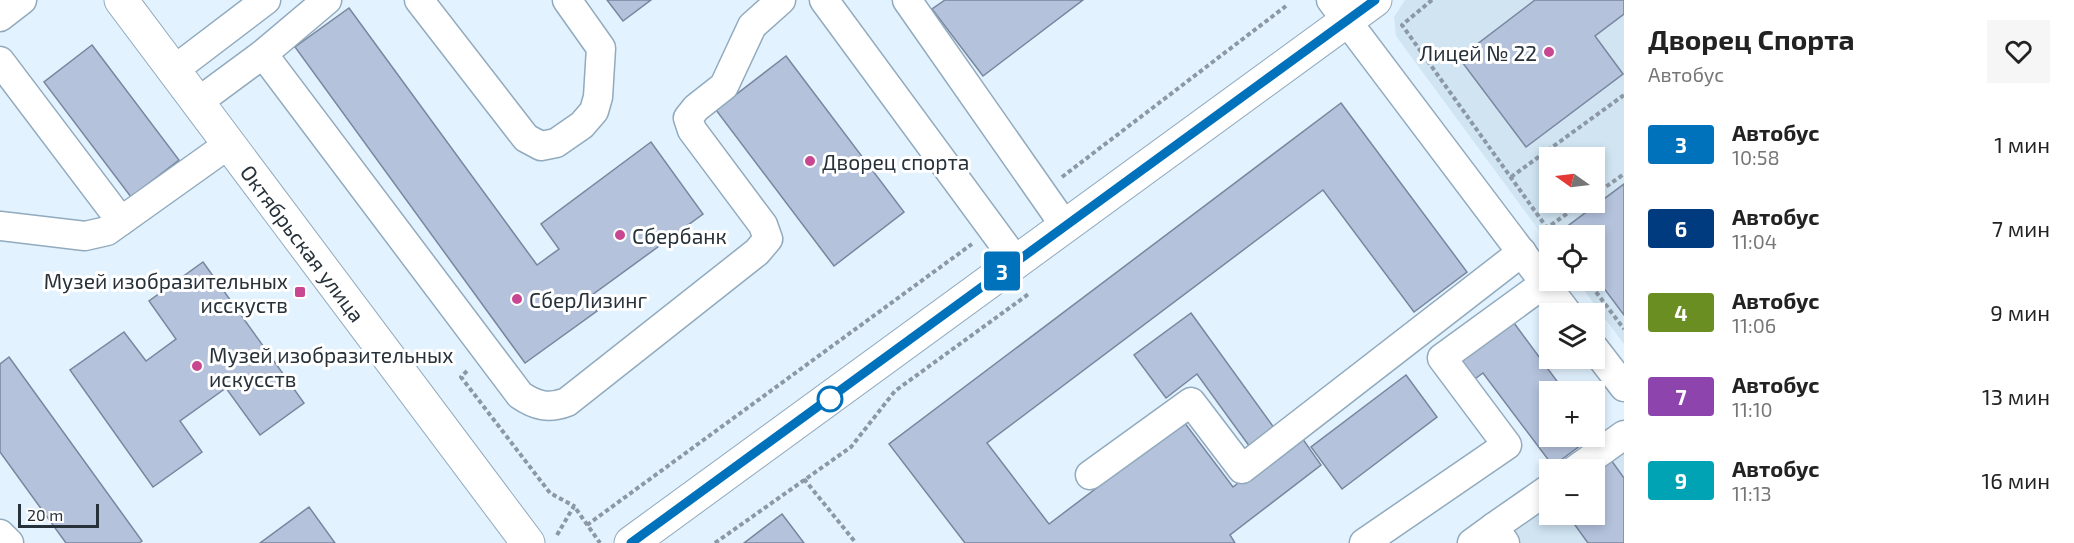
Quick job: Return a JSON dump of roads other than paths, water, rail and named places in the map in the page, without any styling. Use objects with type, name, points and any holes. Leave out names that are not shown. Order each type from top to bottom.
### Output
[{"type":"main road","name":"Октябрьская улица","points":[[121,0],[528,543]]},
{"type":"main road","points":[[631,543],[1065,226],[1339,11],[1375,0]]},
{"type":"street","points":[[0,17],[22,0]]},
{"type":"street","points":[[174,70],[266,0]]},
{"type":"street","points":[[198,102],[263,54],[327,0]]},
{"type":"street","points":[[419,0],[526,138],[541,146],[556,143],[582,125],[594,111],[598,97],[601,48],[567,0]]},
{"type":"street","points":[[263,54],[520,395],[532,404],[556,406],[567,402],[758,252],[768,239],[763,225],[692,130],[688,118],[696,108],[724,86],[752,26],[781,0]]},
{"type":"street","points":[[824,0],[1016,261]]},
{"type":"street","points":[[907,0],[1065,226]]},
{"type":"street","points":[[1339,11],[1539,275]]},
{"type":"street","points":[[0,61],[121,221]]},
{"type":"street","points":[[0,226],[85,236],[107,231],[229,144]]},
{"type":"street","points":[[1090,475],[1191,402],[1242,469],[1522,252]]},
{"type":"street","points":[[1364,543],[1507,445],[1442,358],[1539,287]]},
{"type":"street","points":[[1605,362],[1624,387]]},
{"type":"street","points":[[1590,459],[1624,435]]},
{"type":"street","points":[[1490,538],[1539,497]]},
{"type":"street","points":[[0,534],[9,543]]},
{"type":"place","name":"Лицей № 22","points":[[1549,52]]},
{"type":"place","name":"Дворец спорта","points":[[810,161]]},
{"type":"place","name":"Сбербанк","points":[[620,235]]},
{"type":"place","name":"Музей изобразительных исскуств","points":[[300,292]]},
{"type":"place","name":"СберЛизинг","points":[[517,299]]},
{"type":"place","name":"Музей изобразительных искусств","points":[[197,366]]}]
